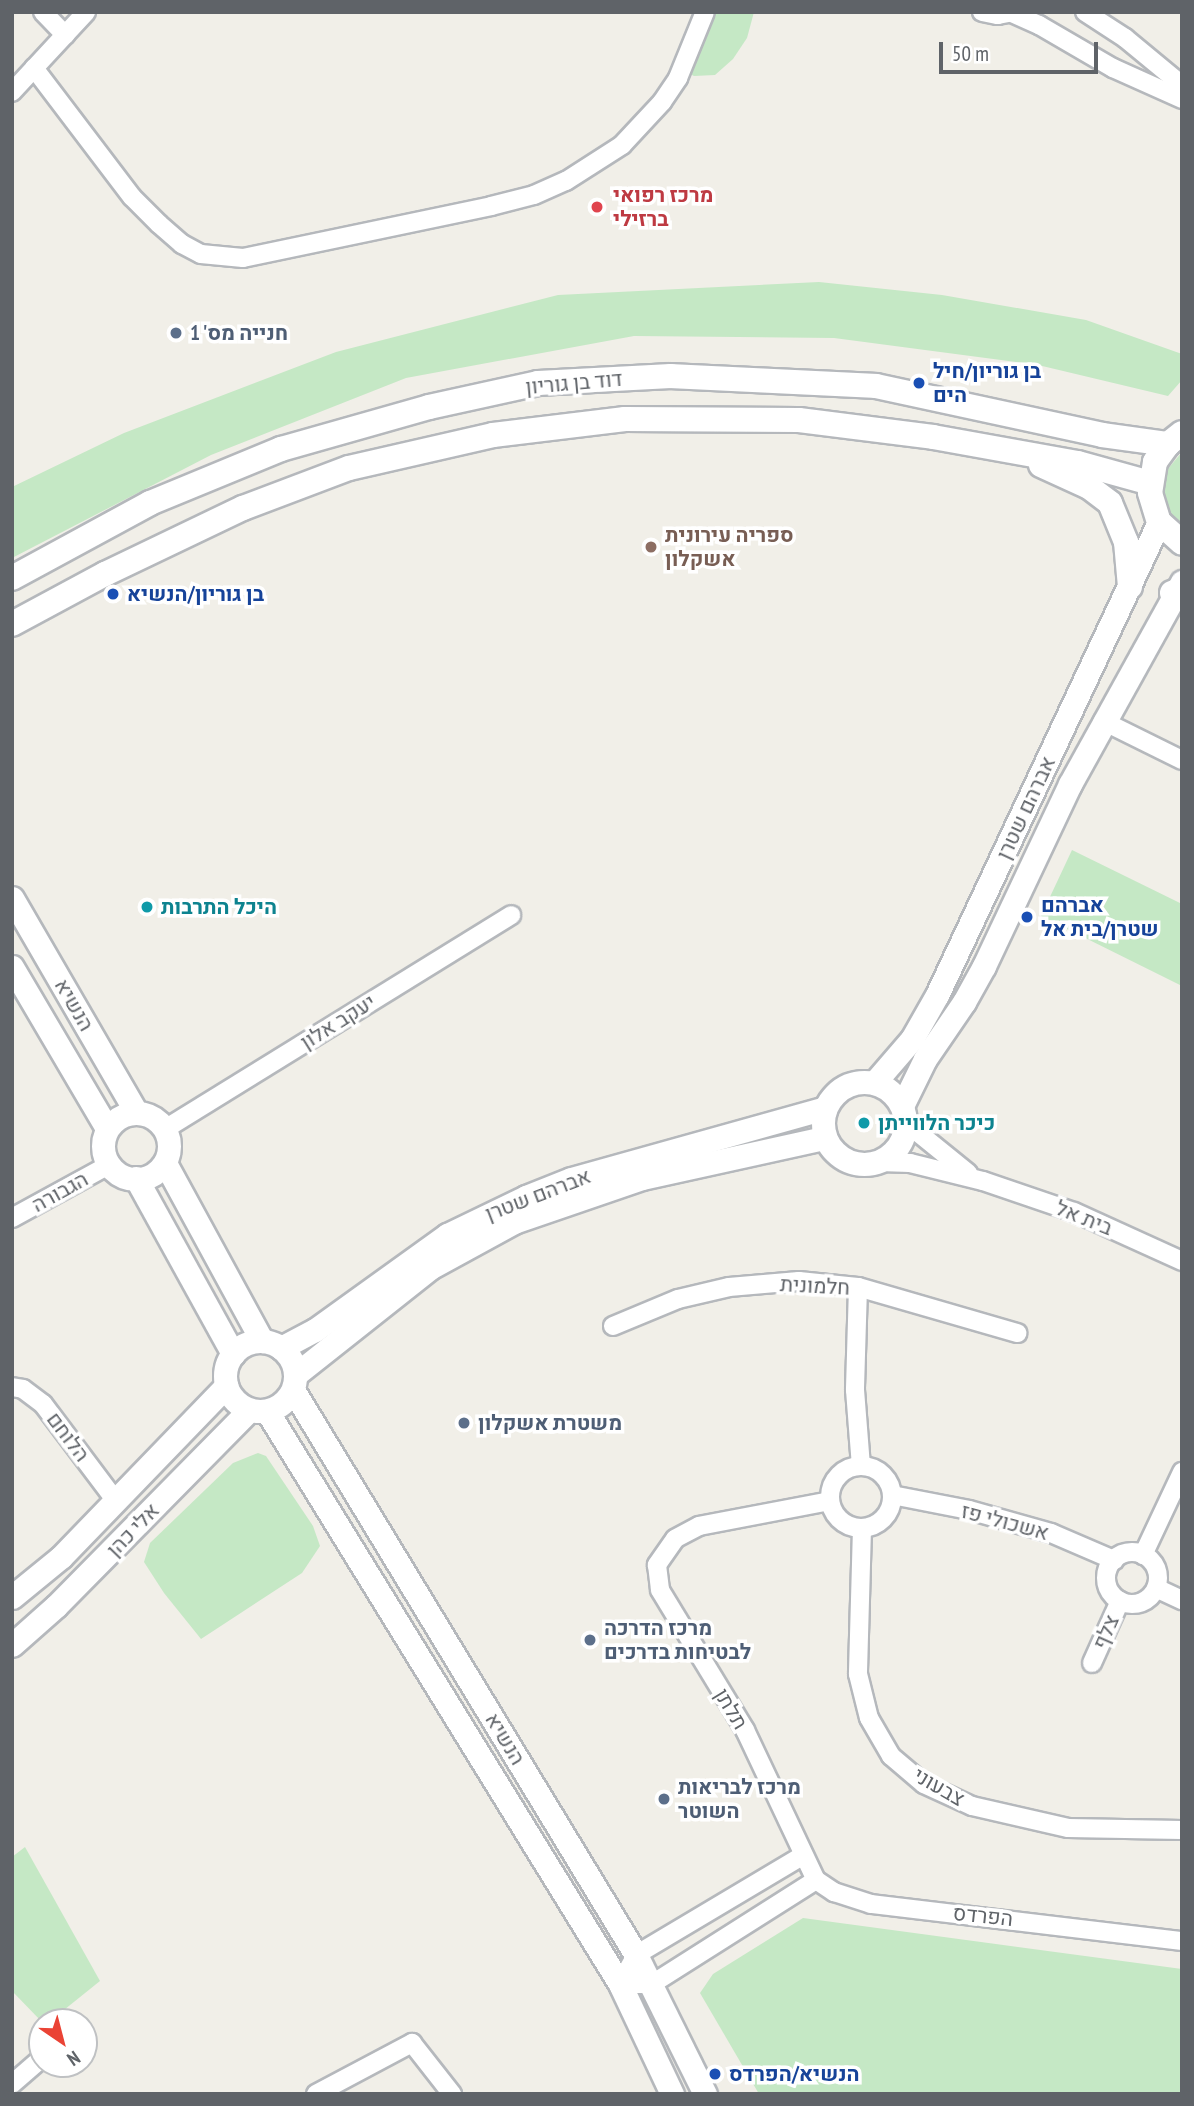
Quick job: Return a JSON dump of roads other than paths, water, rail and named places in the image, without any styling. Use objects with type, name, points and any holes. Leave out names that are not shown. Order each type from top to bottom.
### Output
[{"type":"main road","name":"דוד בן גוריון","points":[[12,578],[150,503],[281,449],[429,407],[538,383],[671,376],[876,386],[1102,436],[1175,439]]},
{"type":"main road","name":"דוד בן גוריון","points":[[12,624],[105,574],[243,508],[349,468],[493,435],[625,419],[799,420],[933,437],[1079,463],[1150,483]]},
{"type":"main road","points":[[1175,439],[1155,462],[1150,483],[1152,503],[1159,522],[1182,543]]},
{"type":"main road","points":[[1015,453],[1089,487],[1110,503],[1126,542],[1130,587]]},
{"type":"street","points":[[43,12],[65,35]]},
{"type":"street","points":[[12,92],[86,12]]},
{"type":"street","points":[[34,68],[132,197],[159,224],[182,244],[201,254],[243,258],[491,206],[534,195],[566,181],[622,145],[662,102],[678,78],[705,12]]},
{"type":"street","points":[[982,12],[998,16],[1013,13],[1113,68],[1182,99]]},
{"type":"street","points":[[1085,12],[1125,38],[1182,85]]},
{"type":"street","name":"אברהם שטרן","points":[[874,1083],[912,1039],[937,995],[1159,522]]},
{"type":"street","name":"אברהם שטרן","points":[[904,1114],[925,1059],[964,1002],[984,966],[1103,721],[1179,588]]},
{"type":"street","points":[[1103,721],[1182,760]]},
{"type":"street","name":"הנשיא","points":[[12,898],[136,1112]]},
{"type":"street","name":"יעקב אלון","points":[[165,1129],[511,915]]},
{"type":"street","name":"הנשיא","points":[[12,967],[107,1128]]},
{"type":"street","points":[[850,1083],[874,1083],[886,1087],[904,1114],[899,1146],[880,1161],[853,1163],[831,1149],[824,1138],[822,1118],[831,1097],[850,1083]]},
{"type":"street","name":"אברהם שטרן","points":[[271,1345],[315,1330],[447,1235],[526,1196],[571,1179],[825,1108]]},
{"type":"street","points":[[136,1112],[149,1114],[165,1129],[170,1152],[159,1171],[145,1178],[117,1173],[108,1165],[103,1149],[107,1128],[124,1114],[136,1112]]},
{"type":"street","name":"בית אל","points":[[904,1114],[956,1166],[983,1181]]},
{"type":"street","name":"אברהם שטרן","points":[[294,1382],[430,1268],[514,1222],[642,1178],[824,1138]]},
{"type":"street","name":"בית אל","points":[[880,1161],[910,1163],[983,1181],[1074,1212],[1182,1261]]},
{"type":"street","points":[[165,1163],[271,1345],[291,1360],[294,1382],[278,1407],[258,1410],[238,1405],[226,1386],[225,1369],[233,1354],[251,1342],[271,1345]]},
{"type":"street","name":"הגבורה","points":[[12,1218],[108,1165]]},
{"type":"street","points":[[136,1178],[233,1354]]},
{"type":"street","name":"חלמונית","points":[[613,1326],[678,1299],[729,1287],[799,1281],[858,1287],[1017,1333]]},
{"type":"street","points":[[858,1287],[855,1390],[861,1466]]},
{"type":"street","name":"הנשיא","points":[[294,1382],[636,1955],[705,2094]]},
{"type":"street","name":"אלי כהן","points":[[12,1597],[61,1557],[226,1386]]},
{"type":"street","name":"הלוחם","points":[[12,1387],[23,1389],[43,1404],[115,1500]]},
{"type":"street","name":"הנשיא","points":[[258,1410],[620,1984],[673,2094]]},
{"type":"street","name":"אלי כהן","points":[[12,1645],[57,1606],[258,1410]]},
{"type":"street","points":[[861,1466],[878,1471],[886,1478],[892,1495],[888,1514],[872,1527],[862,1528],[845,1524],[838,1518],[830,1501],[835,1481],[842,1473],[861,1466]]},
{"type":"street","points":[[1143,1555],[1182,1472]]},
{"type":"street","name":"אשכולי פז","points":[[892,1495],[969,1510],[1051,1533],[1114,1560]]},
{"type":"street","name":"תלתן","points":[[802,1856],[745,1730],[660,1590],[657,1565],[675,1539],[699,1526],[830,1501]]},
{"type":"street","name":"צבעוני","points":[[862,1528],[858,1674],[869,1718],[891,1756],[925,1784],[972,1806],[1068,1828],[1182,1830]]},
{"type":"street","points":[[1128,1553],[1143,1555],[1154,1565],[1156,1588],[1141,1602],[1120,1601],[1106,1582],[1114,1560],[1128,1553]]},
{"type":"street","points":[[1156,1588],[1182,1600]]},
{"type":"street","name":"צלף","points":[[1092,1663],[1120,1601]]},
{"type":"street","points":[[802,1856],[636,1955],[620,1984],[652,1984],[817,1880]]},
{"type":"street","name":"הפרדס","points":[[802,1856],[817,1880],[834,1892],[871,1904],[1182,1941]]},
{"type":"street","points":[[316,2094],[412,2043],[452,2094]]},
{"type":"street","points":[[12,2084],[28,2070]]},
{"type":"place","name":"מרכז רפואי ברזילי","points":[[597,207]]},
{"type":"place","name":"חנייה מס' 1","points":[[176,333]]},
{"type":"place","name":"בן גוריון/חיל הים","points":[[919,383]]},
{"type":"place","name":"ספריה עירונית אשקלון","points":[[651,547]]},
{"type":"place","name":"בן גוריון/הנשיא","points":[[113,594]]},
{"type":"place","name":"היכל התרבות","points":[[147,907]]},
{"type":"place","name":"אברהם שטרן/בית אל","points":[[1027,917]]},
{"type":"place","name":"כיכר הלווייתן","points":[[864,1123]]},
{"type":"place","name":"משטרת אשקלון","points":[[464,1423]]},
{"type":"place","name":"מרכז הדרכה לבטיחות בדרכים","points":[[590,1640]]},
{"type":"place","name":"מרכז לבריאות השוטר","points":[[664,1799]]},
{"type":"place","name":"הנשיא/הפרדס","points":[[715,2074]]}]
